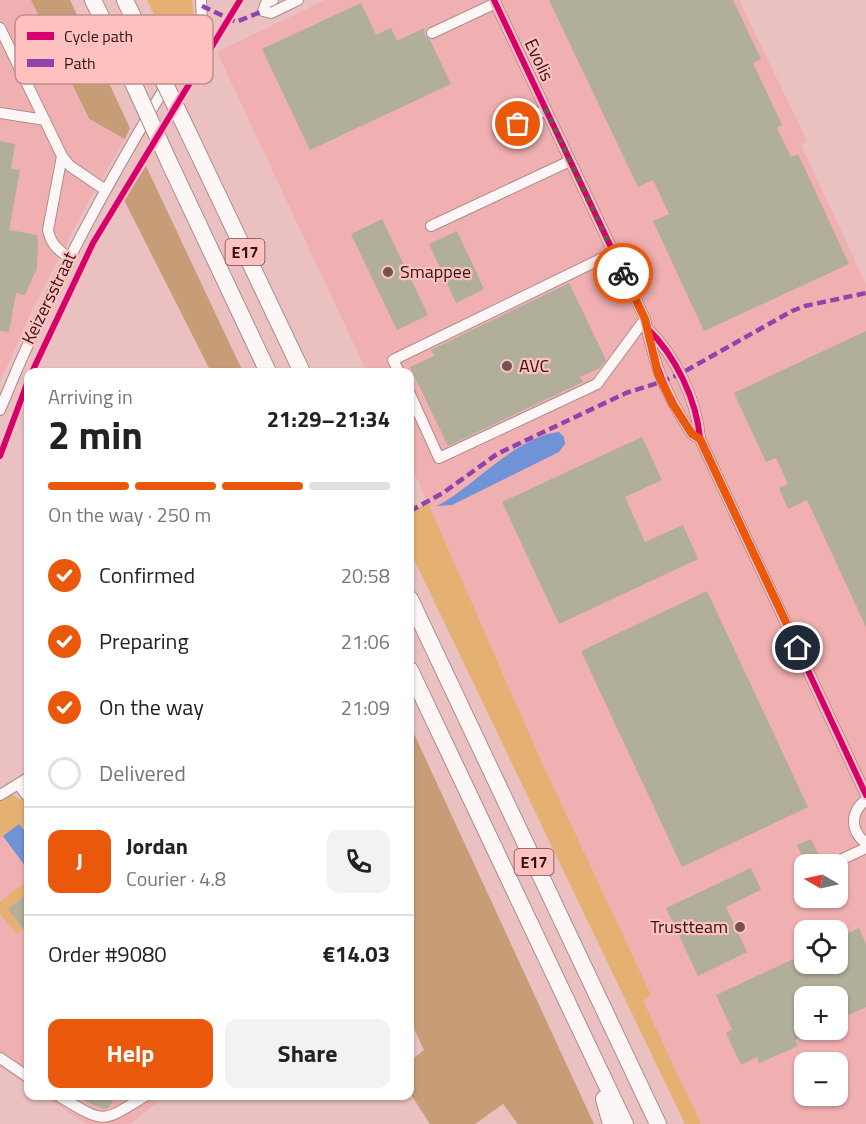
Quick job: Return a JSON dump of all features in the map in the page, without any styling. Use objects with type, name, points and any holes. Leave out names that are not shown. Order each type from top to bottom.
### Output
[{"type":"highway","name":"E17","points":[[93,0],[100,15]]},
{"type":"highway","name":"E17","points":[[125,0],[132,15]]},
{"type":"highway","name":"E17","points":[[134,84],[266,368]]},
{"type":"highway","name":"E17","points":[[165,84],[300,368]]},
{"type":"highway","name":"E17","points":[[414,607],[658,1124]]},
{"type":"highway","name":"E17","points":[[414,678],[625,1124]]},
{"type":"highway","points":[[592,1051],[611,1124]]},
{"type":"street","name":"Keizersstraat","points":[[201,0],[202,15]]},
{"type":"street","points":[[273,0],[266,3],[263,11],[271,13],[298,0]]},
{"type":"street","points":[[432,33],[495,2]]},
{"type":"street","name":"Evolis","points":[[495,2],[646,324],[680,374],[689,396],[700,439],[866,795]]},
{"type":"street","points":[[0,28],[15,59]]},
{"type":"street","points":[[27,84],[62,156],[70,166],[104,189]]},
{"type":"street","name":"Keizersstraat","points":[[0,410],[28,340],[68,257],[104,189],[167,84]]},
{"type":"street","points":[[499,132],[546,110]]},
{"type":"street","points":[[0,113],[45,120]]},
{"type":"street","points":[[62,156],[48,230],[50,240],[68,257]]},
{"type":"street","points":[[431,226],[570,161]]},
{"type":"street","points":[[397,368],[393,360],[613,253]]},
{"type":"street","points":[[414,403],[440,458],[597,384],[646,324]]},
{"type":"street","name":"Evolis","points":[[646,324],[662,382],[692,434],[700,439]]},
{"type":"street","points":[[0,795],[24,780]]},
{"type":"street","points":[[18,784],[24,792]]},
{"type":"street","points":[[866,800],[856,810],[854,822],[857,835],[866,843]]},
{"type":"street","points":[[848,856],[866,848]]},
{"type":"street","points":[[0,1058],[24,1074]]},
{"type":"street","points":[[65,1100],[95,1119],[107,1122],[116,1119],[141,1100]]},
{"type":"shaded area","points":[[0,0],[31,0],[38,15],[15,15],[15,84],[71,84],[88,119],[125,139],[87,204],[32,310],[0,382]]},
{"type":"shaded area","points":[[31,0],[70,0],[77,15],[38,15]]},
{"type":"shaded area","points":[[147,0],[192,0],[193,15],[154,15]]},
{"type":"shaded area","points":[[325,0],[739,0],[807,141],[801,145],[866,284],[866,1124],[701,1124],[642,1001],[650,995],[542,763],[414,472],[414,368],[365,368],[217,52]]},
{"type":"shaded area","points":[[72,84],[109,84],[130,128],[125,139],[89,119]]},
{"type":"shaded area","points":[[146,166],[241,368],[209,368],[123,198]]},
{"type":"shaded area","points":[[428,503],[542,763],[651,995],[643,1001],[701,1124],[685,1124],[414,559],[414,510]]},
{"type":"shaded area","points":[[414,734],[594,1124],[518,1124],[503,1104],[475,1124],[430,1124],[414,1099],[414,1058],[424,1050],[414,1029]]},
{"type":"shaded area","points":[[10,794],[24,800],[24,1083],[0,1067],[0,800]]},
{"type":"shaded area","points":[[10,794],[23,802],[24,830],[19,824],[0,838],[0,800]]},
{"type":"shaded area","points":[[24,883],[24,896],[8,909],[23,929],[17,934],[0,914],[0,902]]},
{"type":"shaded area","points":[[50,1100],[161,1100],[130,1124],[86,1124]]},
{"type":"water","points":[[559,432],[564,437],[565,444],[559,452],[452,505],[437,506],[511,452],[543,436]]},
{"type":"water","points":[[19,824],[24,830],[24,865],[3,836]]},
{"type":"building","points":[[549,0],[733,0],[761,59],[753,63],[782,125],[777,128],[791,157],[798,154],[849,264],[704,331],[653,221],[669,214],[653,180],[638,187]]},
{"type":"building","points":[[361,3],[376,35],[391,28],[397,41],[424,28],[425,36],[430,40],[451,84],[310,150],[262,49]]},
{"type":"building","points":[[0,141],[15,144],[11,169],[20,170],[9,230],[37,235],[38,242],[37,268],[25,295],[16,293],[9,332],[0,331]]},
{"type":"building","points":[[382,219],[428,315],[397,330],[351,234]]},
{"type":"building","points":[[457,231],[484,289],[456,303],[429,244]]},
{"type":"building","name":"AVC","points":[[569,283],[606,360],[600,368],[580,377],[583,382],[448,446],[414,375],[414,368],[410,367],[434,356],[431,350]]},
{"type":"building","points":[[866,331],[866,627],[807,500],[788,509],[779,488],[788,484],[776,458],[766,462],[734,393]]},
{"type":"building","points":[[642,437],[662,480],[625,497],[645,542],[683,525],[698,559],[559,624],[502,502]]},
{"type":"building","points":[[707,591],[808,807],[682,867],[581,651]]},
{"type":"building","points":[[811,839],[818,854],[801,854],[797,845]]},
{"type":"building","points":[[751,868],[761,890],[726,907],[747,952],[698,976],[666,908]]},
{"type":"building","points":[[24,896],[24,930],[8,909]]},
{"type":"building","points":[[859,928],[866,944],[866,1007],[848,1015],[848,986],[794,986],[794,1040],[798,1046],[759,1063],[757,1057],[741,1065],[726,1033],[732,1030],[716,995],[794,959],[794,974],[848,974],[848,934]]},
{"type":"building","points":[[83,1100],[114,1100],[108,1108],[103,1109]]},
{"type":"marked path","points":[[202,6],[236,22],[263,11]]},
{"type":"marked path","points":[[414,509],[443,493],[497,454],[626,393],[680,374],[792,311],[866,293]]},
{"type":"cycle path","points":[[213,45],[240,0]]},
{"type":"cycle path","points":[[494,0],[645,319],[652,351],[668,393],[692,434],[700,439]]},
{"type":"cycle path","points":[[34,368],[93,243],[189,84]]},
{"type":"cycle path","points":[[647,328],[667,351],[683,379],[694,409],[700,439],[866,795]]},
{"type":"cycle path","points":[[0,456],[24,392]]},
{"type":"way so far","points":[[518,124],[546,110],[623,273]]},
{"type":"place","name":"Smappee","points":[[388,272]]},
{"type":"place","name":"AVC","points":[[507,366]]},
{"type":"place","name":"Trustteam","points":[[740,927]]},
{"type":"route","points":[[623,273],[645,319],[658,374],[672,403],[692,434],[700,439],[798,648]]}]
